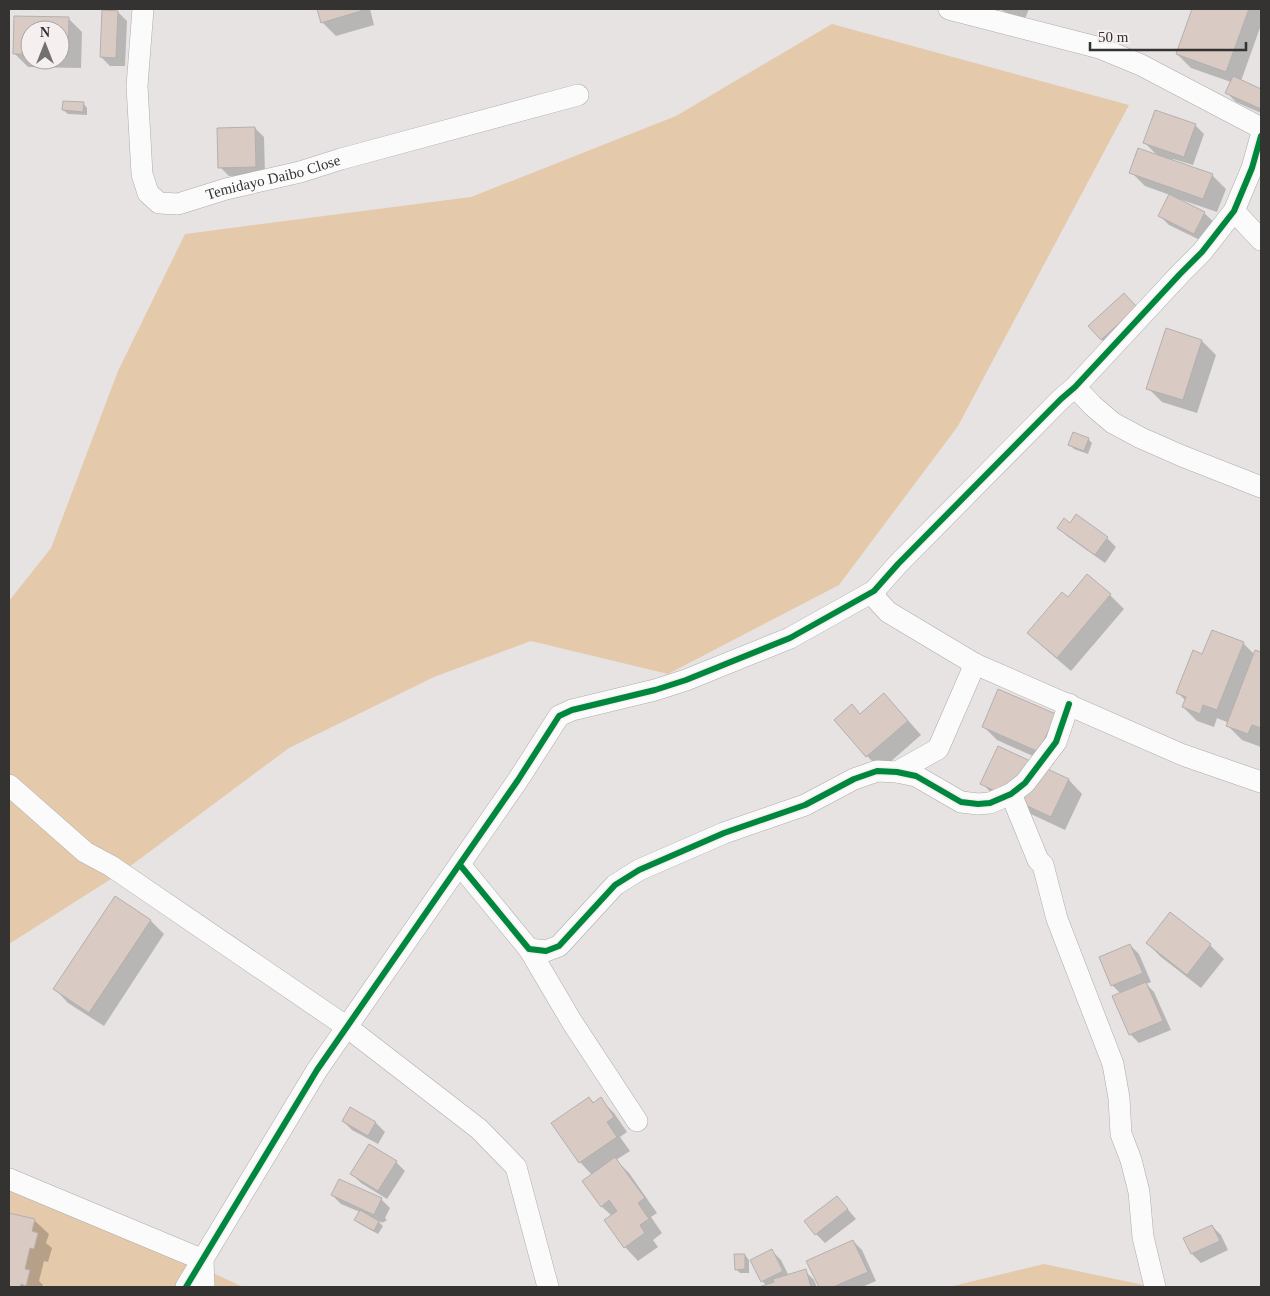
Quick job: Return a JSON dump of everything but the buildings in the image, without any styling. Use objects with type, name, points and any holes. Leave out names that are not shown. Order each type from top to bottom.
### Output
[{"type":"street","name":"Temidayo Daibo Close","points":[[143,9],[137,86],[142,174],[148,193],[159,203],[178,204],[578,95]]},
{"type":"street","points":[[949,9],[1100,48],[1141,65],[1261,128]]},
{"type":"street","points":[[186,1287],[317,1070],[460,865],[559,716],[572,710],[655,690],[686,680],[790,638],[874,591],[918,543],[1075,387],[1202,252],[1234,211],[1252,168],[1261,136]]},
{"type":"street","points":[[1234,211],[1261,240]]},
{"type":"street","points":[[1075,387],[1113,423],[1182,456],[1261,487]]},
{"type":"street","points":[[874,591],[877,600],[888,612],[976,664],[1183,755],[1261,782]]},
{"type":"street","points":[[897,772],[938,749],[976,664]]},
{"type":"street","points":[[530,949],[546,951],[559,946],[615,885],[639,870],[724,833],[805,805],[854,779],[877,771],[897,772],[916,776],[961,802],[990,803],[1011,794],[1025,783],[1056,742],[1069,704]]},
{"type":"street","points":[[9,785],[85,852],[111,866],[347,1027],[479,1129],[516,1168],[548,1287]]},
{"type":"street","points":[[1011,794],[1038,860],[1043,865],[1057,919],[1113,1064],[1119,1098],[1121,1134],[1131,1160],[1139,1192],[1143,1237],[1155,1287]]},
{"type":"street","points":[[460,865],[530,949],[572,1022],[637,1121]]},
{"type":"street","points":[[9,1179],[203,1260]]},
{"type":"street","points":[[203,1260],[204,1287]]},
{"type":"shaded area","points":[[832,24],[1129,105],[958,426],[839,585],[668,674],[531,641],[434,677],[289,748],[125,870],[9,944],[9,601],[51,548],[118,371],[185,234],[471,197],[676,116]]},
{"type":"shaded area","points":[[9,1177],[243,1287],[9,1287]]},
{"type":"shaded area","points":[[1044,1264],[1153,1287],[949,1287]]},
{"type":"cycle path","points":[[186,1287],[317,1070],[518,780],[559,716],[572,710],[655,690],[686,680],[790,638],[874,591],[898,564],[1075,387],[1202,252],[1234,211],[1252,168],[1261,136]]},
{"type":"cycle path","points":[[460,865],[529,949],[546,951],[559,946],[615,885],[639,870],[724,833],[805,805],[854,779],[877,771],[897,772],[916,776],[961,802],[990,803],[1011,794],[1025,783],[1056,742],[1069,704]]}]
